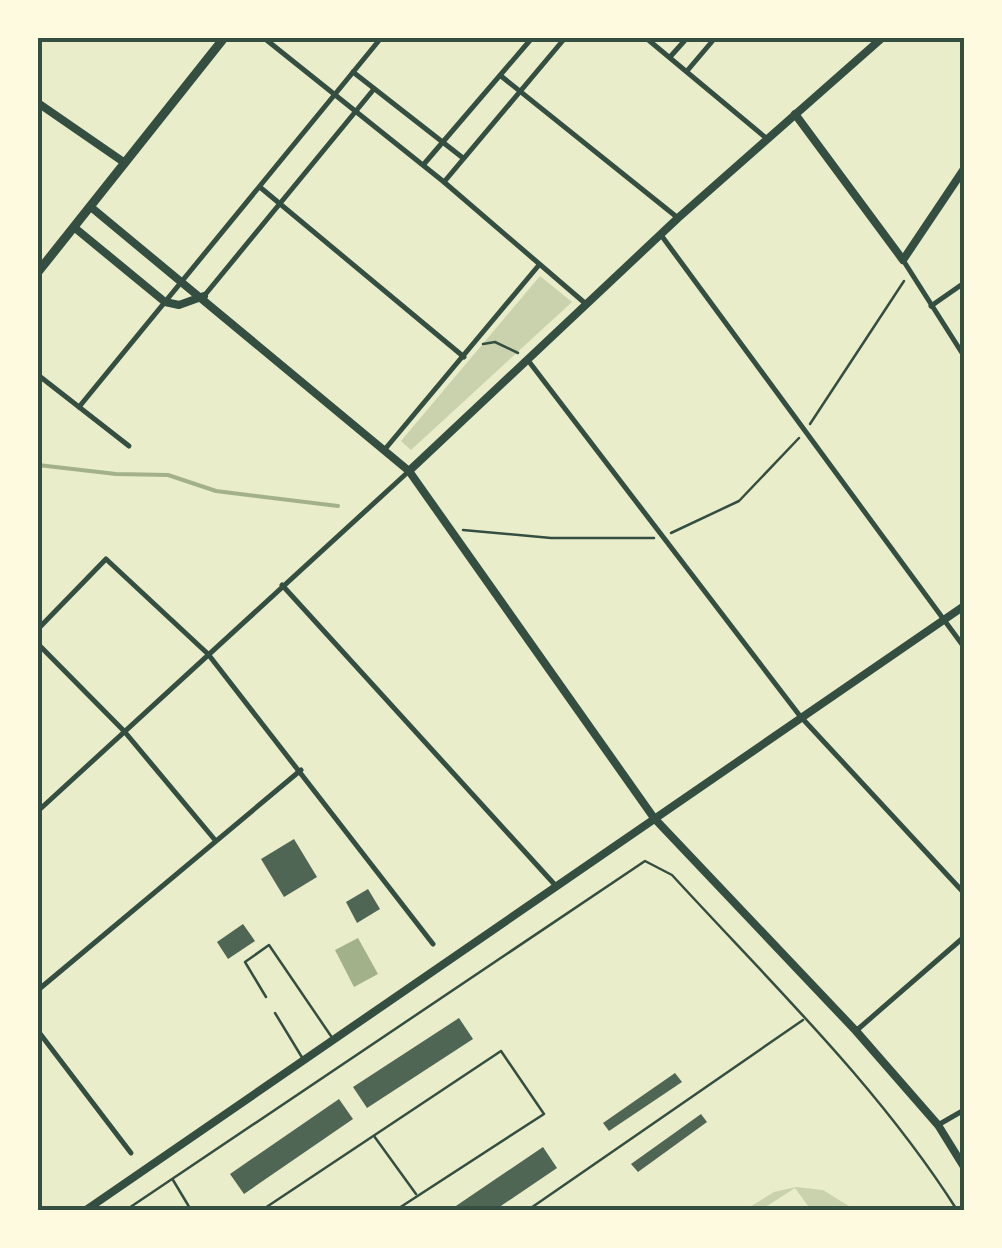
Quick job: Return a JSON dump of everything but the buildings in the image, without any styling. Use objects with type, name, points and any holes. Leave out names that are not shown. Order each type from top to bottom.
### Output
[{"type":"main road","points":[[38,272],[224,38]]},
{"type":"street","points":[[264,38],[424,165],[586,304]]},
{"type":"street","points":[[79,407],[381,38]]},
{"type":"street","points":[[424,165],[532,38]]},
{"type":"street","points":[[444,182],[565,38]]},
{"type":"street","points":[[646,38],[767,138]]},
{"type":"street","points":[[670,57],[687,38]]},
{"type":"street","points":[[687,71],[715,38]]},
{"type":"street","points":[[38,811],[678,218],[882,38]]},
{"type":"street","points":[[354,72],[463,158]]},
{"type":"street","points":[[501,76],[678,218]]},
{"type":"street","points":[[74,228],[165,302],[179,305],[204,296],[374,89]]},
{"type":"street","points":[[38,104],[125,164]]},
{"type":"street","points":[[795,114],[911,271],[964,356]]},
{"type":"street","points":[[903,260],[964,169]]},
{"type":"street","points":[[261,188],[464,357]]},
{"type":"street","points":[[92,208],[204,296],[409,471],[654,818],[856,1031],[938,1126],[964,1166]]},
{"type":"street","points":[[661,235],[964,647]]},
{"type":"street","points":[[386,448],[540,265]]},
{"type":"street","points":[[932,306],[964,283]]},
{"type":"street","points":[[527,359],[800,716],[964,893]]},
{"type":"street","points":[[38,375],[129,446]]},
{"type":"street","points":[[38,629],[106,559],[208,654],[433,944]]},
{"type":"street","points":[[282,585],[556,886]]},
{"type":"street","points":[[86,1210],[964,606]]},
{"type":"street","points":[[38,644],[124,731],[214,840]]},
{"type":"street","points":[[38,990],[300,770]]},
{"type":"street","points":[[856,1031],[964,937]]},
{"type":"street","points":[[38,1032],[131,1153]]},
{"type":"street","points":[[938,1126],[964,1110]]},
{"type":"lane","points":[[126,1210],[646,861],[672,875],[804,1019],[905,1134],[957,1210]]},
{"type":"lane","points":[[266,997],[244,962],[268,945],[334,1040]]},
{"type":"lane","points":[[275,1013],[304,1061]]},
{"type":"lane","points":[[528,1210],[804,1019]]},
{"type":"lane","points":[[264,1210],[502,1051],[544,1114],[396,1210]]},
{"type":"lane","points":[[374,1136],[417,1196]]},
{"type":"lane","points":[[172,1178],[190,1210]]},
{"type":"path","points":[[451,528],[551,538],[662,538],[739,501],[806,431],[911,271]]},
{"type":"path","points":[[473,346],[495,342],[527,359]]},
{"type":"shaded area","points":[[540,276],[572,302],[411,450],[401,441]]},
{"type":"shaded area","points":[[358,938],[378,974],[354,987],[335,950]]},
{"type":"shaded area","points":[[796,1187],[823,1190],[855,1210],[811,1210],[795,1188],[761,1210],[745,1210],[774,1192]]},
{"type":"waterway","points":[[38,465],[168,475],[216,491],[338,506]]}]
